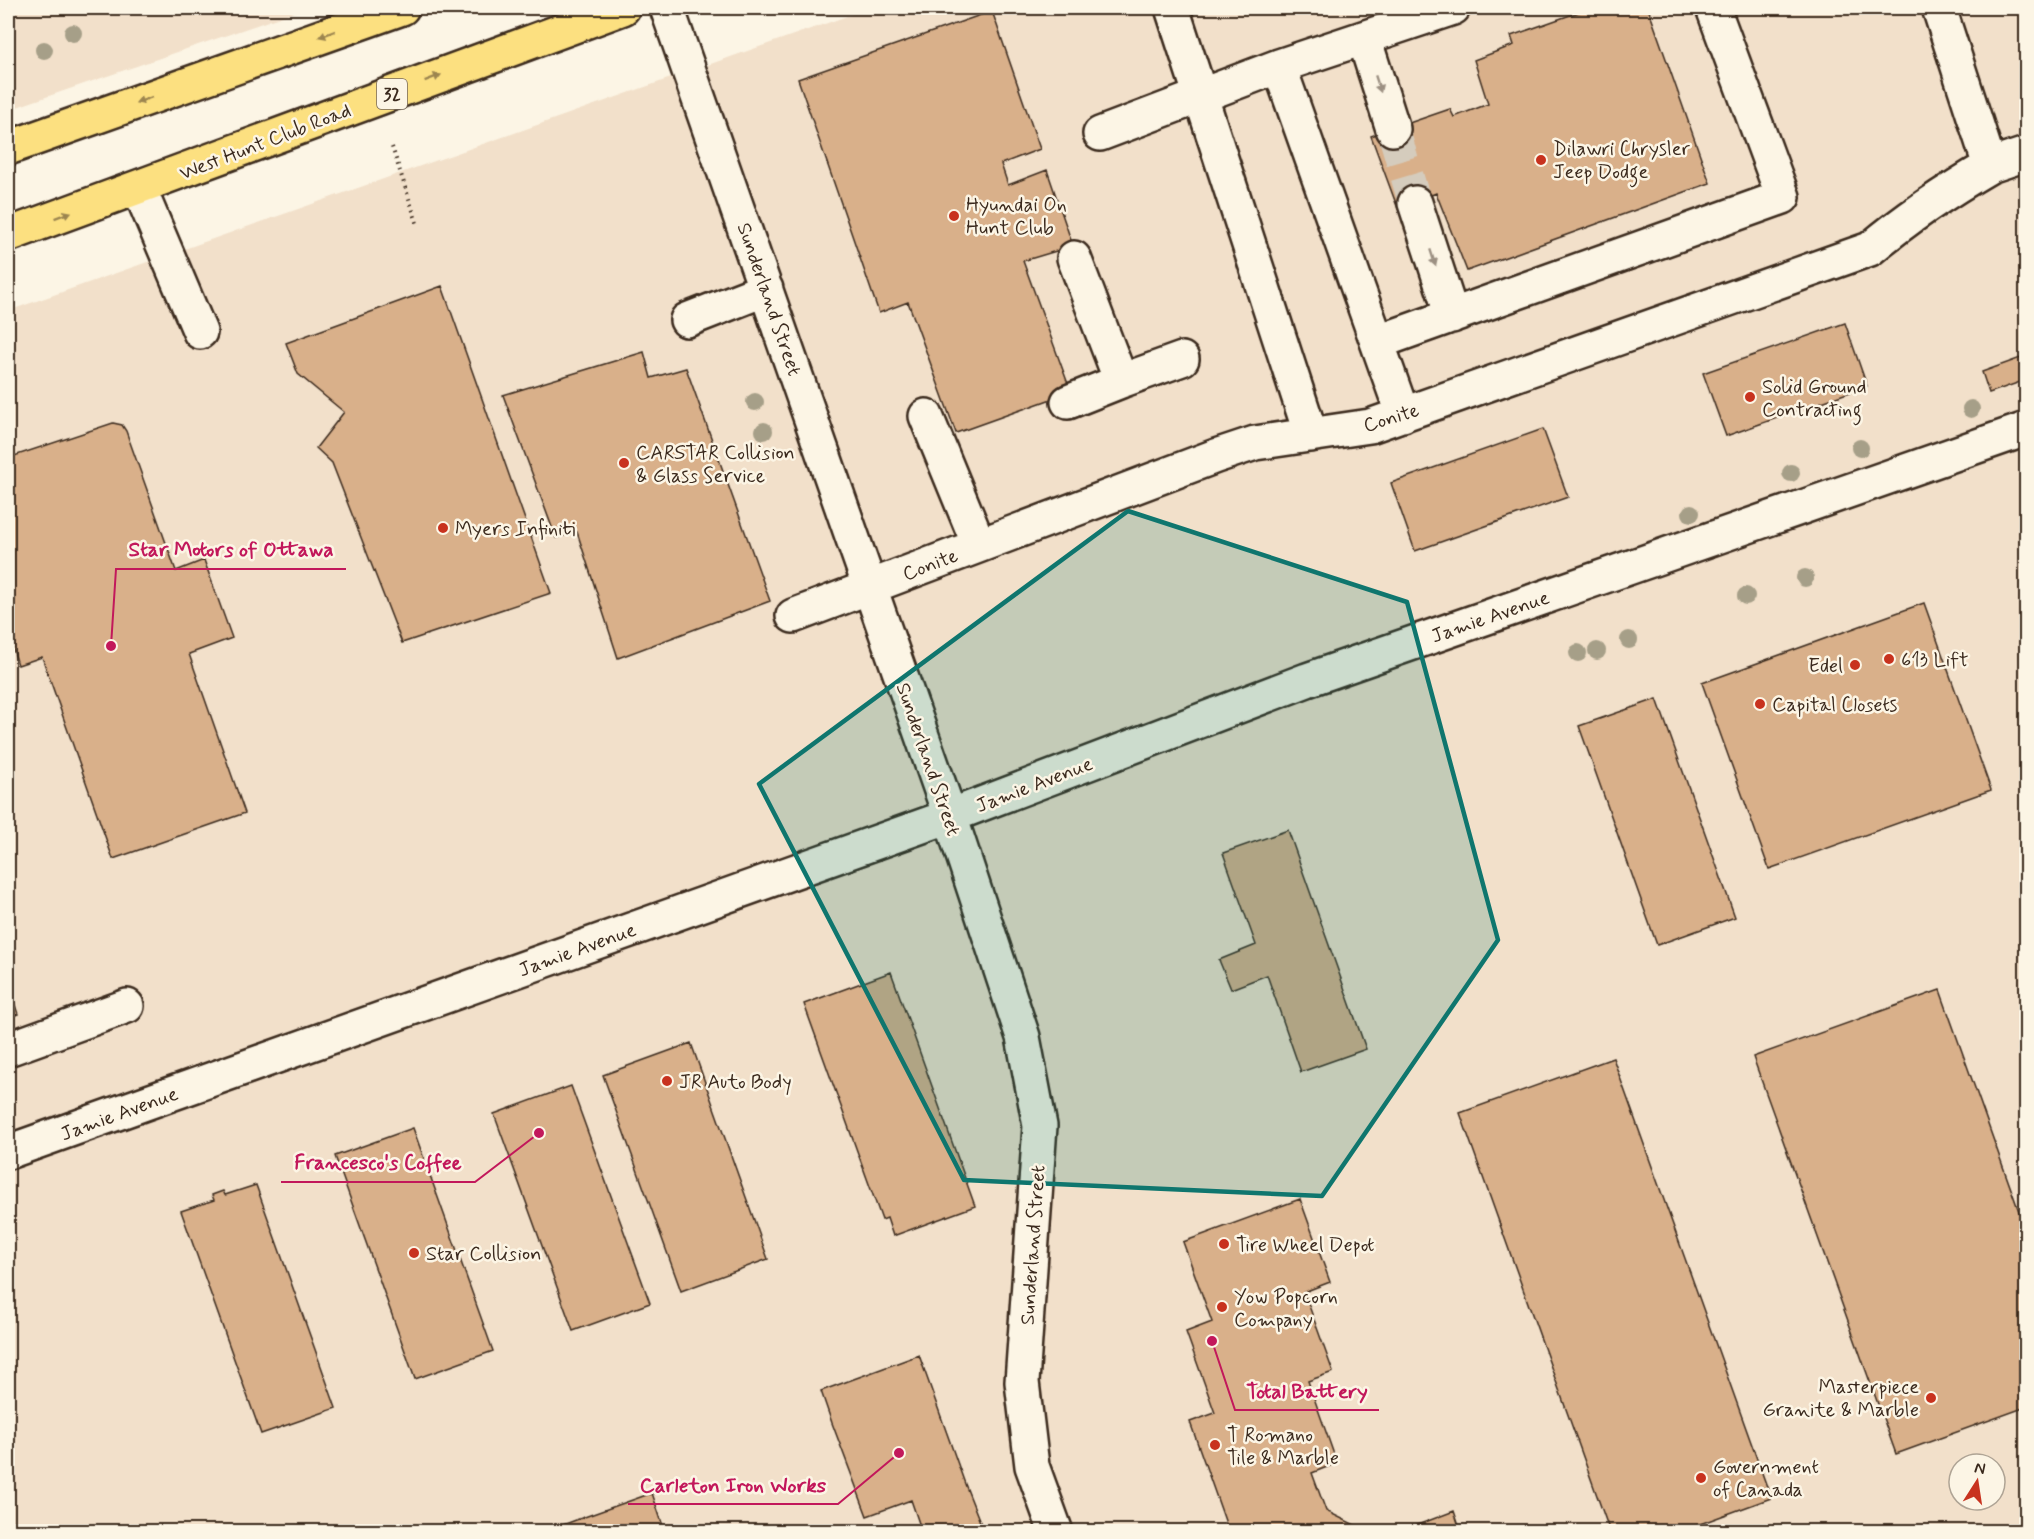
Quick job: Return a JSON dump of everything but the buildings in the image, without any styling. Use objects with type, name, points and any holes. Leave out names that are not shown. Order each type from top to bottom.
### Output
[{"type":"main road","points":[[8,148],[402,8]]},
{"type":"main road","name":"West Hunt Club Road","points":[[8,235],[623,8]]},
{"type":"street","name":"Sunderland Street","points":[[668,8],[868,587],[950,816],[1023,1037],[1040,1126],[1022,1382],[1032,1466],[1056,1532]]},
{"type":"street","points":[[1172,8],[1311,435]]},
{"type":"street","points":[[1100,134],[1279,66],[1453,8]]},
{"type":"street","points":[[1378,342],[1783,197],[1713,8]]},
{"type":"street","points":[[1939,8],[1990,166]]},
{"type":"street","points":[[1364,38],[1393,129]]},
{"type":"street","points":[[1279,66],[1403,415]]},
{"type":"street","name":"Conite","points":[[793,616],[1216,456],[1256,443],[1370,426],[1870,249],[1904,220],[1945,192],[1990,166],[2026,154]]},
{"type":"street","points":[[139,188],[200,332]]},
{"type":"street","points":[[1415,202],[1452,316]]},
{"type":"street","points":[[1074,258],[1121,381]]},
{"type":"street","points":[[687,320],[766,289]]},
{"type":"street","points":[[1068,402],[1182,359]]},
{"type":"street","points":[[926,416],[979,545]]},
{"type":"street","name":"Jamie Avenue","points":[[8,1152],[950,816],[1307,680],[2026,429]]},
{"type":"street","points":[[8,1049],[127,1006]]},
{"type":"path","points":[[392,147],[418,226]]},
{"type":"highlighted area","points":[[1128,511],[1407,602],[1498,940],[1322,1196],[964,1180],[759,784]]},
{"type":"shaded area","points":[[8,8],[306,8],[8,110]]},
{"type":"shaded area","points":[[870,8],[2026,8],[2026,1531],[8,1531],[8,311]]},
{"type":"tunnel","points":[[1393,129],[1415,203]]},
{"type":"place","name":"Dilawri Chrysler Jeep Dodge","points":[[1541,160]]},
{"type":"place","name":"Hyundai On Hunt Club","points":[[954,216]]},
{"type":"place","name":"Solid Ground Contracting","points":[[1750,397]]},
{"type":"place","name":"CARSTAR Collision & Glass Service","points":[[624,463]]},
{"type":"place","name":"Myers Infiniti","points":[[443,528]]},
{"type":"place","name":"Star Motors of Ottawa","points":[[111,646]]},
{"type":"place","name":"613 Lift","points":[[1889,659]]},
{"type":"place","name":"Edel","points":[[1855,665]]},
{"type":"place","name":"Capital Closets","points":[[1760,704]]},
{"type":"place","name":"JR Auto Body","points":[[667,1081]]},
{"type":"place","name":"Francesco's Coffee","points":[[539,1133]]},
{"type":"place","name":"Tire Wheel Depot","points":[[1224,1244]]},
{"type":"place","name":"Star Collision","points":[[414,1253]]},
{"type":"place","name":"Yow Popcorn Company","points":[[1222,1307]]},
{"type":"place","name":"Total Battery","points":[[1212,1341]]},
{"type":"place","name":"Masterpiece Granite & Marble","points":[[1931,1398]]},
{"type":"place","name":"T Romano Tile & Marble","points":[[1215,1445]]},
{"type":"place","name":"Carleton Iron Works","points":[[899,1453]]},
{"type":"place","name":"Government of Canada","points":[[1701,1478]]}]
